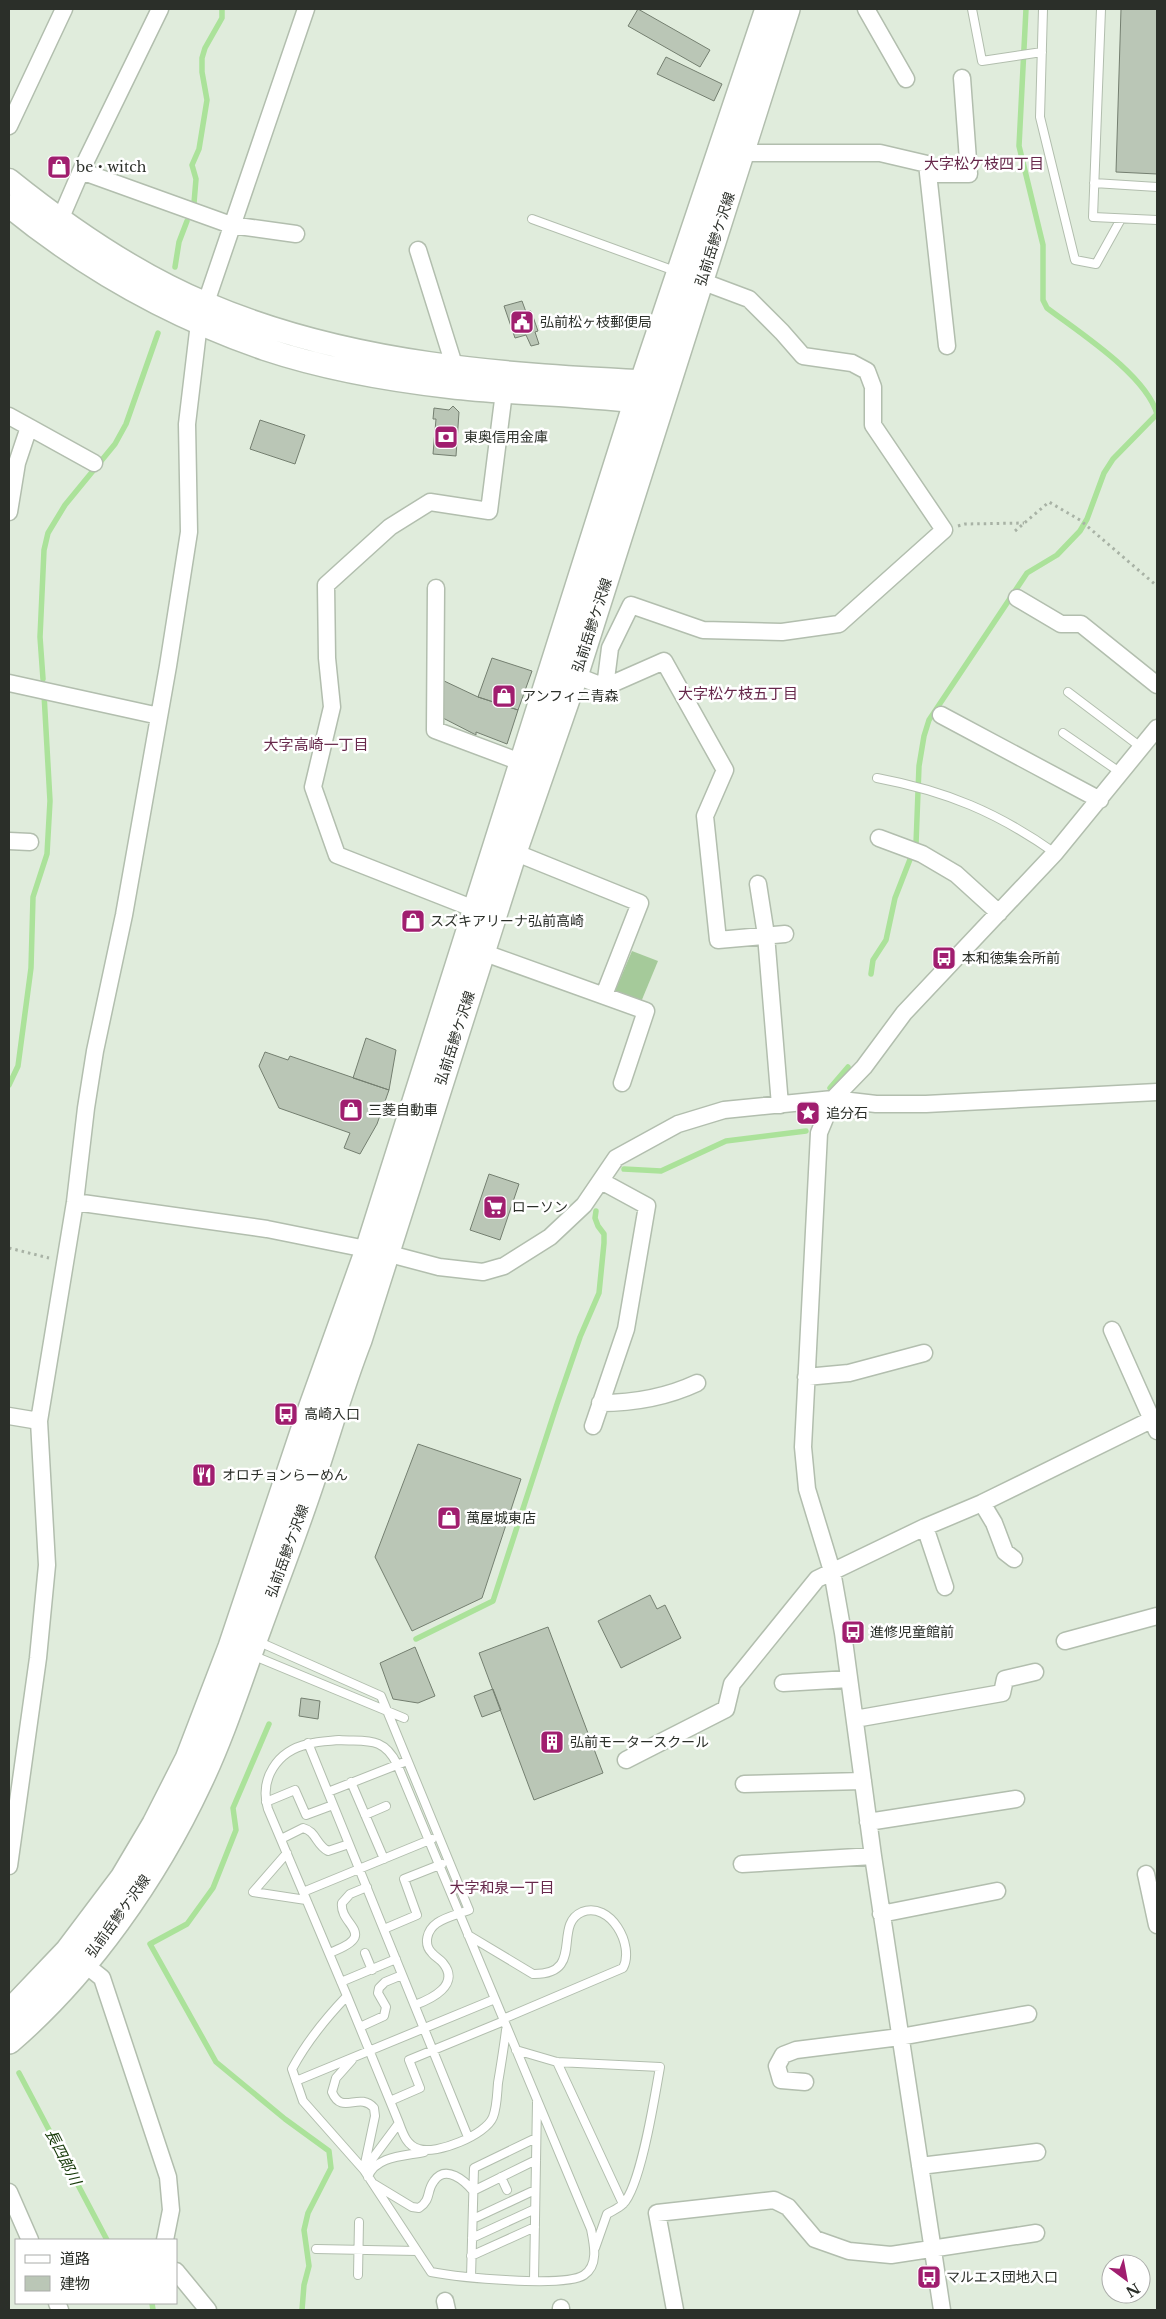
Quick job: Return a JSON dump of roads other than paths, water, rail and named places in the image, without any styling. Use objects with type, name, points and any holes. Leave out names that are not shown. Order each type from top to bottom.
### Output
[{"type":"main road","points":[[565,671],[640,391],[691,277],[768,9]]},
{"type":"main road","name":"弘前岳鰺ケ沢線","points":[[11,2028],[76,1957],[127,1908],[164,1850],[200,1782],[243,1643],[308,1494],[377,1252],[482,952],[514,852],[533,767],[565,671],[665,393],[691,277],[742,153],[787,9]]},
{"type":"main road","points":[[377,1252],[477,910],[533,767]]},
{"type":"street","points":[[9,126],[64,9]]},
{"type":"street","points":[[56,231],[81,172],[160,9]]},
{"type":"street","points":[[9,1866],[38,1658],[48,1565],[39,1421],[75,1202],[86,1108],[160,716],[189,532],[186,424],[203,314],[231,225],[306,9]]},
{"type":"street","points":[[866,9],[906,79]]},
{"type":"street","points":[[928,174],[969,174],[962,78]]},
{"type":"street","points":[[742,153],[880,153],[927,164],[947,346]]},
{"type":"street","points":[[81,172],[231,225],[296,234]]},
{"type":"street","points":[[9,180],[56,231],[119,283],[203,314],[264,326],[324,344],[376,356],[455,368],[665,393]]},
{"type":"street","points":[[9,206],[56,231]]},
{"type":"street","points":[[418,250],[455,368]]},
{"type":"street","points":[[605,687],[610,648],[631,605],[703,630],[782,632],[839,624],[944,530],[873,425],[873,387],[867,372],[852,363],[803,356],[749,299],[691,277]]},
{"type":"street","points":[[203,314],[265,349],[324,366],[380,377],[504,392],[640,391]]},
{"type":"street","points":[[477,910],[337,855],[312,787],[332,707],[327,658],[326,585],[390,527],[430,502],[489,511],[504,392]]},
{"type":"street","points":[[9,416],[94,463]]},
{"type":"street","points":[[9,512],[17,463],[29,428]]},
{"type":"street","points":[[436,588],[436,730],[533,767]]},
{"type":"street","points":[[1017,598],[1062,624],[1080,624],[1157,685]]},
{"type":"street","points":[[565,671],[605,687],[664,661],[725,770],[705,816],[718,940],[785,934]]},
{"type":"street","points":[[9,682],[160,716]]},
{"type":"street","points":[[941,715],[1100,800]]},
{"type":"street","points":[[942,2310],[881,1914],[849,1679],[832,1571],[807,1490],[803,1447],[819,1133],[833,1099],[864,1067],[904,1013],[1055,853],[1157,728]]},
{"type":"street","points":[[880,838],[922,854],[956,874],[999,913]]},
{"type":"street","points":[[9,841],[30,842]]},
{"type":"street","points":[[514,852],[640,903],[604,995]]},
{"type":"street","points":[[758,884],[766,935],[780,1105]]},
{"type":"street","points":[[482,952],[646,1011],[622,1083]]},
{"type":"street","points":[[75,1202],[267,1229],[439,1267],[483,1272],[504,1266],[550,1237],[584,1205],[616,1158],[678,1124],[724,1110],[833,1099],[876,1104],[926,1104],[1157,1092]]},
{"type":"street","points":[[593,1426],[626,1328],[647,1206],[600,1181]]},
{"type":"street","points":[[626,1760],[726,1709],[732,1684],[817,1579],[925,1527],[982,1503],[1156,1422],[1112,1330]]},
{"type":"street","points":[[806,1376],[849,1373],[924,1354]]},
{"type":"street","points":[[600,1403],[624,1402],[677,1392],[698,1383]]},
{"type":"street","points":[[9,1416],[39,1421]]},
{"type":"street","points":[[982,1503],[994,1523],[1005,1552],[1014,1559]]},
{"type":"street","points":[[925,1527],[945,1586]]},
{"type":"street","points":[[1065,1641],[1157,1616]]},
{"type":"street","points":[[854,1719],[1002,1693],[1005,1679],[1035,1672]]},
{"type":"street","points":[[783,1683],[849,1679]]},
{"type":"street","points":[[744,1784],[863,1781]]},
{"type":"street","points":[[868,1822],[1016,1799]]},
{"type":"street","points":[[742,1864],[873,1856]]},
{"type":"street","points":[[1146,1874],[1155,1903],[1157,1925]]},
{"type":"street","points":[[881,1914],[997,1891]]},
{"type":"street","points":[[76,1957],[102,1978],[168,2177],[171,2210],[165,2239]]},
{"type":"street","points":[[805,2082],[781,2080],[777,2066],[783,2055],[796,2050],[900,2037],[1028,2014]]},
{"type":"street","points":[[920,2166],[1037,2152]]},
{"type":"street","points":[[9,2192],[30,2239]]},
{"type":"street","points":[[674,2310],[658,2213],[774,2200],[788,2207],[815,2238],[849,2251],[891,2255],[1036,2233]]},
{"type":"street","points":[[178,2273],[208,2310]]},
{"type":"lane","points":[[972,9],[982,61],[1039,53]]},
{"type":"lane","points":[[1043,9],[1039,53],[1040,117],[1075,260],[1096,264],[1121,219]]},
{"type":"lane","points":[[1101,9],[1093,217],[1157,220]]},
{"type":"lane","points":[[1094,183],[1157,187]]},
{"type":"lane","points":[[532,219],[691,277]]},
{"type":"lane","points":[[1068,692],[1142,748]]},
{"type":"lane","points":[[1063,733],[1122,773]]},
{"type":"lane","points":[[876,778],[923,788],[992,813],[1026,832],[1055,853]]},
{"type":"lane","points":[[243,1643],[381,1696],[469,1910],[437,1923],[428,1933],[426,1942],[428,1950],[444,1964],[448,1978],[446,1986],[434,1997],[415,2005]]},
{"type":"lane","points":[[243,1643],[404,1718]]},
{"type":"lane","points":[[428,2151],[417,2149],[406,2141],[266,1802],[266,1786],[273,1766],[294,1748],[308,1743],[339,1740],[383,1745],[397,1764],[591,2229],[595,2250]]},
{"type":"lane","points":[[308,1743],[468,2138]]},
{"type":"lane","points":[[328,1792],[407,1760]]},
{"type":"lane","points":[[351,1782],[384,1859]]},
{"type":"lane","points":[[266,1802],[295,1790],[306,1816],[333,1805]]},
{"type":"lane","points":[[365,1815],[386,1806]]},
{"type":"lane","points":[[281,1839],[303,1828],[312,1832],[320,1845],[328,1851],[349,1844]]},
{"type":"lane","points":[[287,1853],[253,1892],[305,1896],[359,1868],[438,1836]]},
{"type":"lane","points":[[384,1929],[417,1915],[404,1879],[449,1861]]},
{"type":"lane","points":[[329,1953],[344,1947],[353,1939],[356,1933],[355,1928],[344,1914],[342,1903],[350,1894],[367,1887]]},
{"type":"lane","points":[[390,2101],[420,2088],[409,2060],[504,2023],[623,1968],[627,1960],[627,1952],[622,1938],[610,1917],[592,1910],[580,1913],[572,1921],[567,1930],[567,1952],[562,1963],[552,1971],[533,1974],[468,1935]]},
{"type":"lane","points":[[364,1953],[372,1970]]},
{"type":"lane","points":[[341,1982],[396,1959]]},
{"type":"lane","points":[[360,2027],[384,2016],[386,2007],[378,1993],[379,1988],[385,1982],[402,1975]]},
{"type":"lane","points":[[347,1996],[321,2023],[292,2069],[303,2101],[368,2177],[430,2272],[471,2277],[534,2280],[571,2280],[584,2275],[592,2264],[607,2214],[623,2204],[633,2187],[645,2142],[660,2067],[557,2062],[516,2050]]},
{"type":"lane","points":[[296,2081],[495,1999]]},
{"type":"lane","points":[[368,2177],[370,2170],[378,2163],[388,2159],[428,2151],[468,2138],[487,2127],[493,2117],[504,2023]]},
{"type":"lane","points":[[355,2057],[336,2078],[332,2092],[337,2101],[342,2103],[363,2101],[374,2108],[375,2116],[368,2177]]},
{"type":"lane","points":[[557,2062],[623,2204]]},
{"type":"lane","points":[[534,2280],[537,2098]]},
{"type":"lane","points":[[368,2177],[399,2123]]},
{"type":"lane","points":[[471,2277],[474,2168],[536,2138]]},
{"type":"lane","points":[[474,2191],[536,2160]]},
{"type":"lane","points":[[368,2177],[412,2207],[419,2208],[426,2203],[434,2180],[441,2175],[450,2174],[459,2177],[474,2191]]},
{"type":"lane","points":[[502,2177],[507,2190]]},
{"type":"lane","points":[[472,2219],[535,2190]]},
{"type":"lane","points":[[472,2238],[535,2209]]},
{"type":"lane","points":[[358,2275],[359,2222]]},
{"type":"lane","points":[[471,2256],[535,2228]]},
{"type":"lane","points":[[316,2249],[417,2251]]},
{"type":"waterway","points":[[194,203],[196,179],[192,165],[199,149],[207,100],[202,72],[202,58],[205,48],[222,18],[222,9]]},
{"type":"waterway","points":[[871,974],[873,960],[886,940],[895,898],[916,844],[919,766],[929,720],[1027,573],[1057,555],[1080,531],[1087,519],[1104,473],[1113,459],[1157,414],[1140,384],[1093,342],[1047,308],[1043,300],[1043,245],[1019,146],[1026,9]]},
{"type":"waterway","points":[[175,267],[179,242],[187,221]]},
{"type":"waterway","points":[[43,679],[40,637],[44,550],[48,533],[65,505],[115,444],[126,424],[158,333]]},
{"type":"waterway","points":[[9,1085],[18,1066],[31,968],[33,897],[47,854],[50,801],[44,694]]},
{"type":"waterway","points":[[830,1088],[848,1067]]},
{"type":"waterway","points":[[624,1169],[661,1171],[726,1141],[806,1131]]},
{"type":"waterway","points":[[416,1639],[493,1601],[580,1337],[599,1293],[604,1234],[595,1218],[596,1211]]},
{"type":"waterway","points":[[269,1724],[233,1808],[236,1830],[213,1888],[187,1924],[150,1944],[216,2062],[285,2119],[329,2151],[331,2168],[308,2213],[304,2230],[309,2266],[304,2285],[302,2310]]},
{"type":"waterway","name":"長四郎川","points":[[19,2073],[106,2239]]},
{"type":"waterway","name":"長四郎川","points":[[152,2304],[153,2310]]},
{"type":"place","name":"be・witch","points":[[59,167]]},
{"type":"place","name":"弘前松ヶ枝郵便局","points":[[522,322]]},
{"type":"place","name":"東奥信用金庫","points":[[446,437]]},
{"type":"place","name":"アンフィニ青森","points":[[504,696]]},
{"type":"place","name":"スズキアリーナ弘前高崎","points":[[413,921]]},
{"type":"place","name":"本和徳集会所前","points":[[944,958]]},
{"type":"place","name":"三菱自動車","points":[[351,1110]]},
{"type":"place","name":"追分石","points":[[808,1113]]},
{"type":"place","name":"ローソン","points":[[495,1207]]},
{"type":"place","name":"高崎入口","points":[[286,1414]]},
{"type":"place","name":"オロチョンらーめん","points":[[204,1475]]},
{"type":"place","name":"萬屋城東店","points":[[449,1518]]},
{"type":"place","name":"進修児童館前","points":[[853,1632]]},
{"type":"place","name":"弘前モータースクール","points":[[552,1742]]},
{"type":"place","name":"マルエス団地入口","points":[[929,2277]]},
{"type":"district","name":"大字松ケ枝四丁目","points":[[984,164]]},
{"type":"district","name":"大字松ケ枝五丁目","points":[[738,694]]},
{"type":"district","name":"大字高崎一丁目","points":[[316,745]]},
{"type":"district","name":"大字和泉一丁目","points":[[502,1888]]}]
